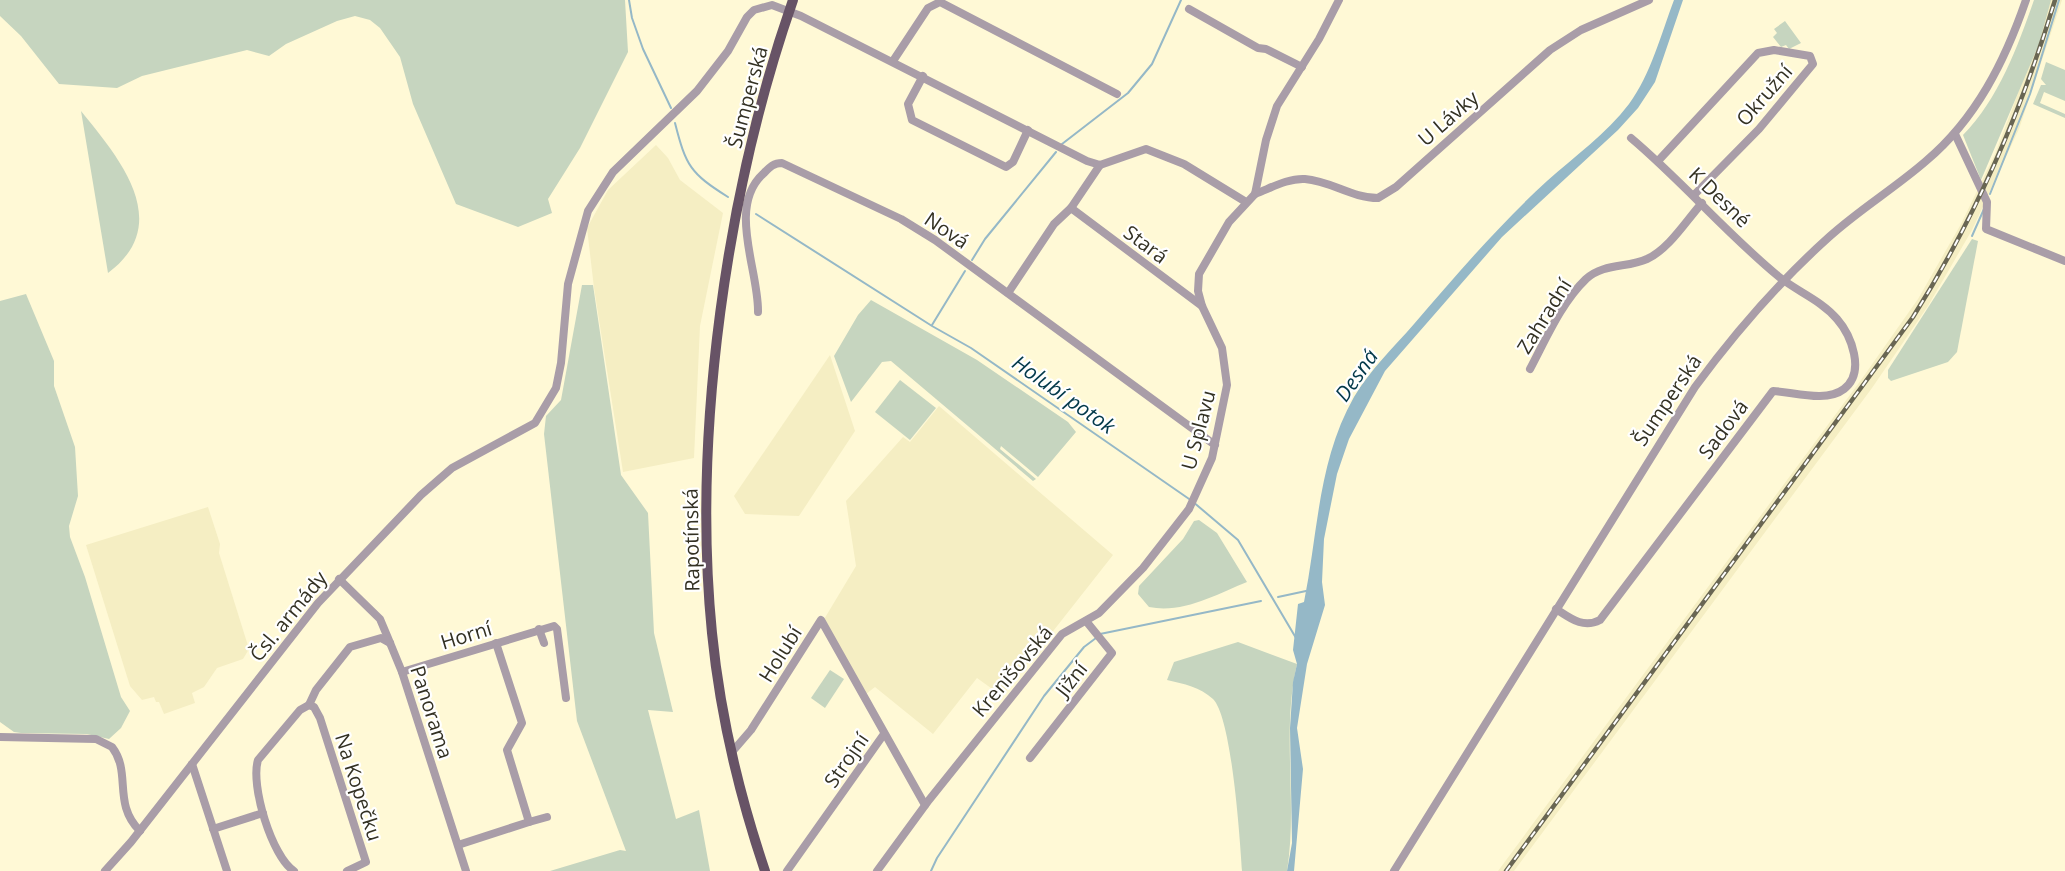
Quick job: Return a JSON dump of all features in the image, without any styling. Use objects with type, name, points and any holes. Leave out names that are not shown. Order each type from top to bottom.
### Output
[{"type":"main road","name":"Šumperská","points":[[739,204],[760,112],[792,5]]},
{"type":"main road","name":"Rapotínská","points":[[739,204],[715,359],[707,521],[712,632],[732,752],[765,871]]},
{"type":"street","points":[[1255,194],[1266,140],[1277,106],[1302,67],[1339,0]]},
{"type":"street","name":"U Lávky","points":[[1255,194],[1281,183],[1308,179],[1349,194],[1378,198],[1396,187],[1550,50],[1581,30],[1649,0]]},
{"type":"street","name":"Šumperská","points":[[1394,871],[1695,387],[1729,344],[1785,281],[1828,238],[1859,210],[1927,161],[1955,134],[1990,85],[2026,0]]},
{"type":"street","points":[[893,61],[928,8],[940,2],[1117,94]]},
{"type":"street","name":"Čsl. armády","points":[[108,870],[339,579],[421,495],[452,468],[535,423],[556,388],[561,363],[568,284],[588,211],[612,172],[664,123],[718,66],[749,15],[767,5],[792,5]]},
{"type":"street","points":[[792,5],[893,61],[1087,161],[1100,165],[1146,149],[1184,164],[1246,202]]},
{"type":"street","points":[[1189,9],[1258,48],[1266,49],[1302,67]]},
{"type":"street","name":"Okružní","points":[[1658,161],[1758,53],[1774,50],[1810,56],[1813,64],[1759,129],[1695,195]]},
{"type":"street","points":[[922,76],[908,104],[912,120],[1006,167],[1013,162],[1028,130]]},
{"type":"street","points":[[1955,134],[1987,202],[1986,229],[2065,261]]},
{"type":"street","name":"K Desné","points":[[1631,138],[1785,281]]},
{"type":"street","name":"Nová","points":[[758,312],[758,298],[745,225],[752,186],[776,163],[788,165],[901,219],[1008,293],[1215,445]]},
{"type":"street","points":[[1008,293],[1054,224],[1071,208],[1100,165]]},
{"type":"street","name":"U Splavu","points":[[1189,509],[1198,492],[1215,445],[1227,385],[1222,348],[1202,306],[1198,291],[1199,274],[1229,222],[1255,194]]},
{"type":"street","name":"Zahradní","points":[[1530,369],[1568,301],[1587,279],[1608,267],[1646,260],[1658,252],[1702,203]]},
{"type":"street","name":"Stará","points":[[1071,208],[1202,306]]},
{"type":"street","name":"Sadová","points":[[1556,609],[1584,624],[1595,623],[1602,617],[1773,391],[1835,394],[1853,379],[1856,360],[1851,344],[1837,319],[1814,299],[1785,281]]},
{"type":"street","name":"Krenišovská","points":[[877,871],[925,805],[1062,634],[1099,613],[1143,568],[1189,509]]},
{"type":"street","name":"Panorama","points":[[339,579],[380,619],[402,672],[466,871]]},
{"type":"street","name":"Holubí","points":[[732,752],[750,730],[821,620],[885,734]]},
{"type":"street","name":"Jižní","points":[[1030,758],[1112,653],[1086,621]]},
{"type":"street","points":[[544,644],[539,629],[554,626],[557,629],[566,698]]},
{"type":"street","name":"Horní","points":[[402,672],[539,629]]},
{"type":"street","points":[[294,871],[285,866],[263,813],[256,783],[258,760],[300,710],[309,705],[316,690],[350,647],[381,638],[390,643]]},
{"type":"street","points":[[496,643],[522,723],[507,750],[529,822]]},
{"type":"street","name":"Na Kopečku","points":[[309,705],[314,707],[320,718],[366,862],[347,871]]},
{"type":"street","name":"Strojní","points":[[787,871],[885,734],[925,805]]},
{"type":"street","points":[[0,737],[96,740],[112,747],[120,764],[125,813],[140,831]]},
{"type":"street","points":[[192,764],[227,871]]},
{"type":"street","points":[[213,830],[263,813]]},
{"type":"street","points":[[458,845],[547,817]]},
{"type":"shaded area","points":[[2049,0],[2062,0],[2019,129],[1972,230],[1928,306],[1872,388],[1514,871],[1498,871],[1861,380],[1918,299],[1961,224],[1995,154],[2028,67]]},
{"type":"shaded area","points":[[656,145],[668,158],[680,180],[723,213],[700,326],[694,458],[623,472],[594,288],[587,228],[608,190]]},
{"type":"shaded area","points":[[830,355],[855,431],[799,516],[745,514],[734,496]]},
{"type":"shaded area","points":[[939,406],[1113,555],[1002,696],[977,678],[933,734],[875,687],[866,694],[823,621],[856,566],[846,501],[903,437],[910,442]]},
{"type":"shaded area","points":[[208,507],[220,544],[219,553],[249,649],[243,659],[217,668],[204,687],[192,693],[195,703],[164,714],[154,697],[142,700],[130,686],[86,545]]},
{"type":"green space","points":[[0,0],[625,0],[628,52],[580,148],[548,199],[552,213],[518,227],[456,204],[413,104],[400,57],[380,28],[370,20],[355,16],[337,21],[286,44],[269,56],[247,50],[142,76],[117,88],[59,84],[21,36],[0,16]]},
{"type":"green space","points":[[2034,0],[2051,0],[2039,44],[1981,180],[1963,135],[1987,106],[2006,72]]},
{"type":"green space","points":[[1785,21],[1801,43],[1789,49],[1786,45],[1781,47],[1773,37],[1777,33],[1774,29]]},
{"type":"green space","points":[[2046,62],[2065,70],[2065,101],[2044,92],[2040,103],[2065,114],[2065,118],[2033,104],[2041,85],[2046,85],[2041,79]]},
{"type":"green space","points":[[81,111],[111,149],[124,170],[134,191],[139,212],[137,233],[128,254],[108,273]]},
{"type":"green space","points":[[1972,239],[1978,241],[1957,352],[1948,362],[1891,381],[1888,378],[1888,370]]},
{"type":"green space","points":[[582,285],[593,285],[621,475],[648,513],[654,633],[673,712],[648,710],[676,819],[699,810],[710,871],[550,871],[620,850],[626,851],[577,721],[544,434],[546,416],[561,400]]},
{"type":"green space","points":[[26,294],[54,361],[54,386],[75,447],[78,496],[69,526],[70,537],[85,577],[121,697],[130,711],[121,728],[109,739],[87,734],[14,732],[0,722],[0,301]]},
{"type":"green space","points":[[871,300],[977,360],[1068,422],[1076,432],[1038,477],[1001,446],[1000,449],[1036,479],[1033,481],[891,361],[882,362],[851,402],[834,356],[858,315]]},
{"type":"green space","points":[[900,380],[936,408],[910,440],[875,412]]},
{"type":"green space","points":[[1199,520],[1217,533],[1247,582],[1200,602],[1174,608],[1149,607],[1138,594],[1139,586],[1183,539],[1194,521]]},
{"type":"green space","points":[[1238,642],[1297,664],[1290,715],[1291,820],[1287,871],[1242,871],[1234,780],[1220,711],[1213,699],[1203,692],[1192,686],[1167,680],[1174,662]]},
{"type":"green space","points":[[830,670],[844,679],[825,708],[811,698]]},
{"type":"water","points":[[1674,0],[1683,0],[1655,82],[1638,108],[1618,130],[1502,237],[1385,371],[1349,439],[1337,474],[1324,539],[1322,582],[1325,605],[1307,664],[1297,728],[1303,769],[1294,871],[1287,871],[1292,843],[1290,728],[1293,682],[1297,664],[1293,650],[1298,604],[1304,602],[1326,471],[1342,421],[1360,387],[1375,368],[1479,250],[1529,198],[1600,135],[1629,104],[1649,67]]},
{"type":"waterway","name":"Holubí potok","points":[[629,0],[632,18],[643,49],[671,108]]},
{"type":"waterway","points":[[1062,144],[1128,93],[1152,64],[1181,0]]},
{"type":"waterway","points":[[1990,194],[2030,94],[2059,0]]},
{"type":"waterway","name":"Holubí potok","points":[[675,123],[691,167],[705,181],[728,197]]},
{"type":"waterway","points":[[972,260],[985,239],[1056,152]]},
{"type":"waterway","points":[[1972,236],[1984,209]]},
{"type":"waterway","name":"Holubí potok","points":[[756,214],[932,326],[971,348],[1192,501],[1238,540],[1296,638]]},
{"type":"waterway","points":[[932,325],[965,271]]},
{"type":"waterway","points":[[1278,597],[1306,591]]},
{"type":"waterway","points":[[1100,634],[1261,601]]},
{"type":"waterway","points":[[931,871],[937,858],[1044,696],[1084,647],[1096,638]]},
{"type":"railway","points":[[1506,871],[1913,317],[1957,241],[1995,163],[2012,124],[2055,0]]},
{"type":"water label","name":"Desná","points":[[1356,375]]}]
